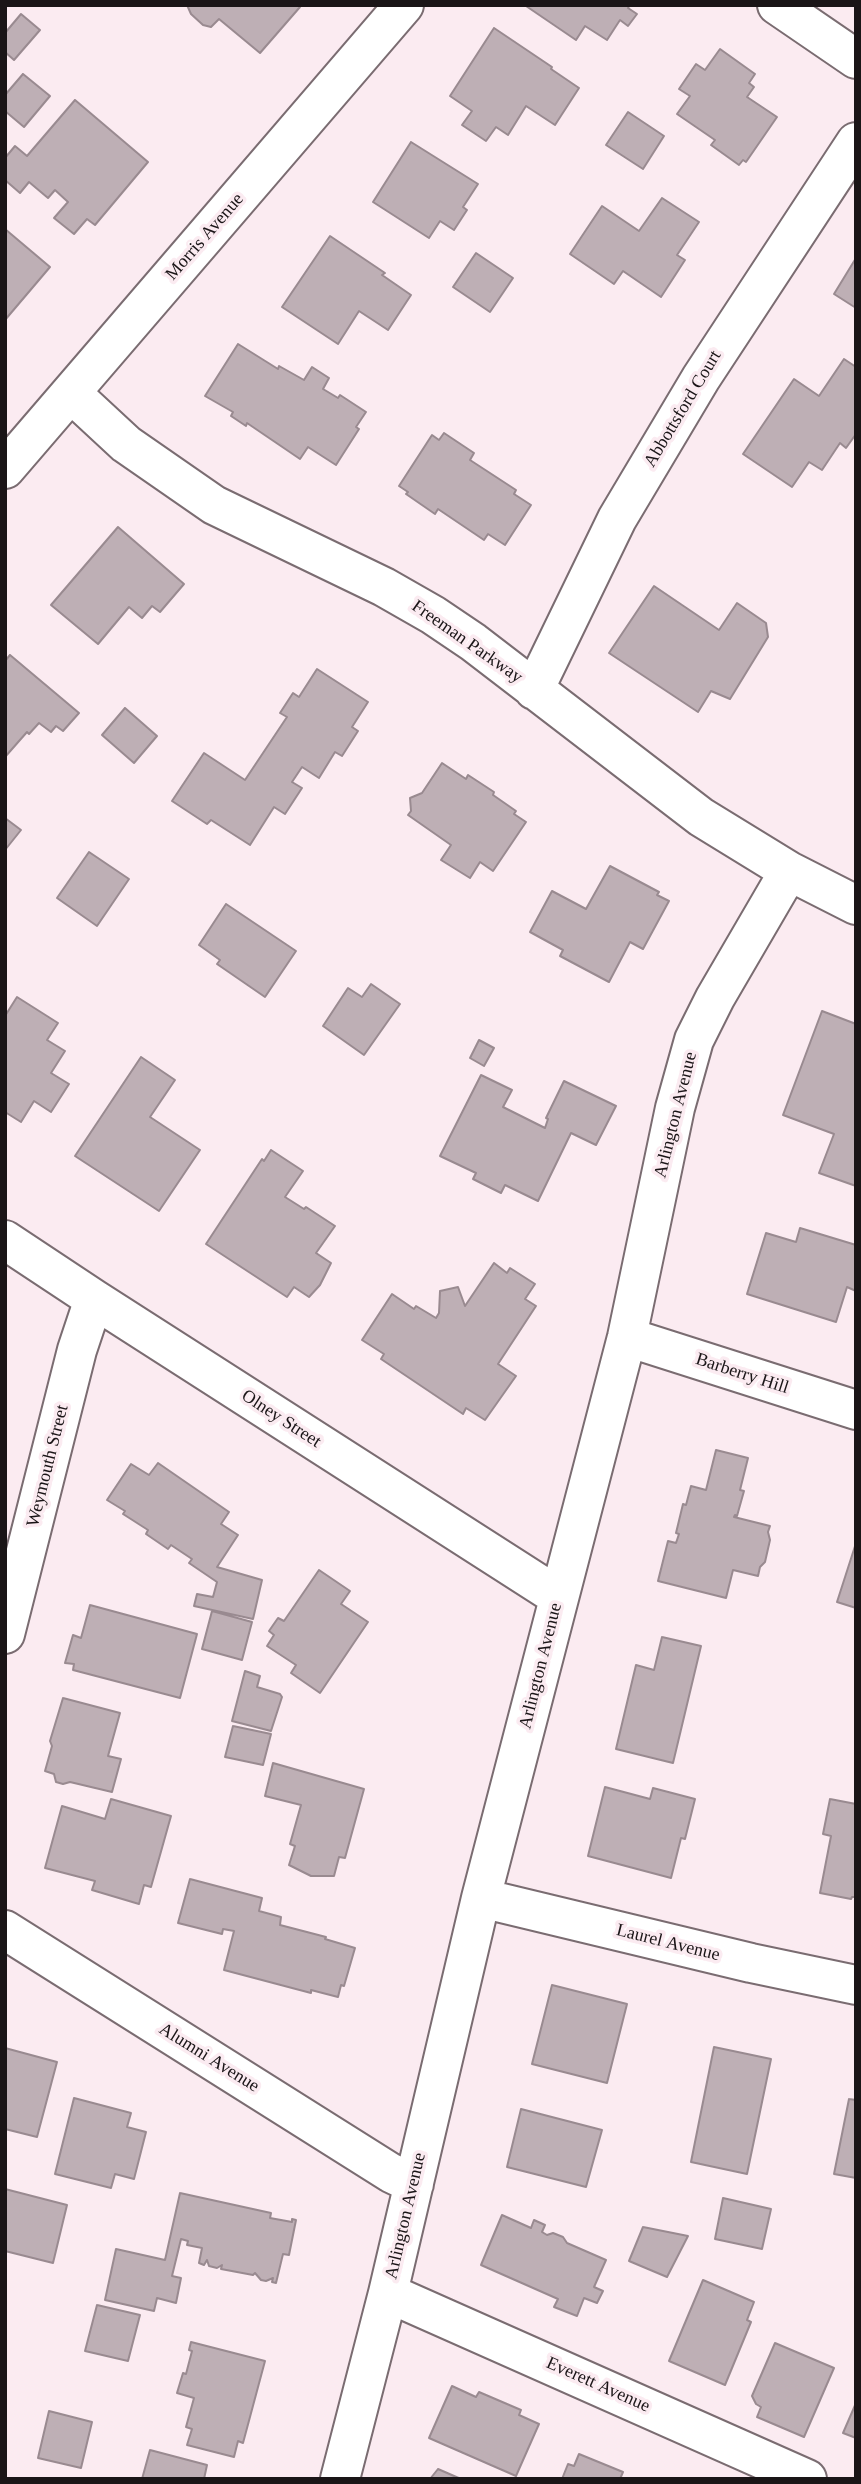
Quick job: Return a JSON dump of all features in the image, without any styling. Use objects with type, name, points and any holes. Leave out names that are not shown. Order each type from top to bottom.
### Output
[{"type":"street","name":"Morris Avenue","points":[[5,469],[404,5]]},
{"type":"street","points":[[777,5],[856,59]]},
{"type":"street","name":"Abbottsford Court","points":[[534,690],[617,519],[701,378],[856,142]]},
{"type":"street","name":"Freeman Parkway","points":[[71,393],[126,444],[214,505],[384,587],[433,615],[701,817],[789,871],[856,905]]},
{"type":"street","name":"Arlington Avenue","points":[[340,2479],[388,2293],[481,1898],[627,1337],[675,1108],[694,1040],[715,998],[789,871]]},
{"type":"street","name":"Olney Street","points":[[5,1240],[559,1597]]},
{"type":"street","name":"Weymouth Street","points":[[5,1634],[80,1340],[94,1299]]},
{"type":"street","name":"Barberry Hill","points":[[627,1337],[856,1410]]},
{"type":"street","name":"Laurel Avenue","points":[[481,1898],[751,1963],[856,1985]]},
{"type":"street","name":"Alumni Avenue","points":[[5,1930],[391,2173],[414,2184]]},
{"type":"street","name":"Everett Avenue","points":[[388,2293],[807,2479]]},
{"type":"building","points":[[187,5],[300,7],[260,53],[219,19],[211,27],[203,25],[191,14]]},
{"type":"building","points":[[630,5],[628,8],[637,14],[628,26],[620,20],[607,40],[585,26],[576,40],[526,6]]},
{"type":"building","points":[[21,14],[40,30],[14,60],[5,52],[5,33]]},
{"type":"building","points":[[494,28],[579,88],[555,125],[526,106],[508,135],[496,127],[486,141],[462,125],[472,111],[450,96]]},
{"type":"building","points":[[720,49],[755,74],[749,83],[754,87],[747,97],[777,117],[746,162],[743,160],[739,165],[711,145],[715,140],[677,114],[690,96],[679,89],[696,64],[705,70]]},
{"type":"building","points":[[23,74],[50,96],[24,127],[5,111],[5,95]]},
{"type":"building","points":[[75,100],[148,162],[95,225],[87,219],[74,234],[54,218],[68,202],[55,190],[48,198],[29,182],[20,193],[5,180],[5,158],[15,146],[27,156]]},
{"type":"building","points":[[628,112],[664,136],[643,169],[606,145]]},
{"type":"building","points":[[411,142],[478,184],[463,207],[467,210],[454,230],[440,221],[429,238],[373,202]]},
{"type":"building","points":[[662,198],[699,222],[677,255],[685,260],[661,297],[623,271],[614,284],[570,254],[602,206],[639,231]]},
{"type":"building","points":[[5,229],[50,267],[5,320]]},
{"type":"building","points":[[330,236],[385,273],[382,275],[411,295],[388,330],[359,311],[338,344],[282,307]]},
{"type":"building","points":[[476,253],[513,278],[490,312],[453,287]]},
{"type":"building","points":[[856,258],[856,308],[834,294]]},
{"type":"building","points":[[238,344],[278,369],[279,366],[304,380],[312,367],[329,378],[323,389],[338,398],[340,395],[366,412],[356,427],[359,429],[336,465],[308,447],[300,459],[247,423],[246,426],[231,416],[233,412],[205,396]]},
{"type":"building","points":[[844,359],[856,367],[856,434],[846,448],[840,443],[822,470],[809,462],[792,487],[743,454],[794,379],[819,396]]},
{"type":"building","points":[[444,433],[474,453],[470,460],[516,490],[514,494],[531,505],[505,545],[488,534],[484,540],[438,509],[435,514],[399,486],[432,435],[439,440]]},
{"type":"building","points":[[118,527],[184,584],[160,612],[152,606],[142,618],[129,607],[98,644],[51,605]]},
{"type":"building","points":[[654,586],[719,630],[737,603],[766,623],[768,637],[730,699],[711,691],[698,712],[609,653]]},
{"type":"building","points":[[10,655],[79,713],[63,731],[56,726],[51,732],[39,723],[29,734],[27,732],[5,757],[5,661]]},
{"type":"building","points":[[317,669],[368,702],[352,727],[358,731],[342,756],[335,752],[319,778],[302,767],[292,782],[302,788],[285,814],[274,807],[250,845],[211,820],[207,824],[172,801],[204,753],[245,780],[287,717],[280,713],[293,693],[299,697]]},
{"type":"building","points":[[125,708],[157,736],[134,763],[102,735]]},
{"type":"building","points":[[442,763],[466,779],[468,775],[494,792],[493,795],[516,811],[514,814],[526,822],[493,871],[480,862],[470,878],[441,860],[451,845],[408,815],[411,811],[410,798],[422,793]]},
{"type":"building","points":[[5,818],[21,830],[5,850]]},
{"type":"building","points":[[89,852],[129,879],[97,926],[57,898]]},
{"type":"building","points":[[610,866],[659,892],[657,895],[669,901],[643,949],[630,942],[609,982],[560,956],[563,950],[530,932],[552,891],[586,909]]},
{"type":"building","points":[[226,904],[296,951],[265,997],[217,964],[220,960],[199,945]]},
{"type":"building","points":[[371,984],[400,1004],[364,1055],[323,1026],[348,988],[362,997]]},
{"type":"building","points":[[17,997],[58,1023],[47,1040],[65,1051],[51,1073],[69,1084],[51,1112],[34,1101],[21,1122],[5,1112],[5,1016]]},
{"type":"building","points":[[822,1011],[856,1024],[856,1186],[819,1173],[834,1134],[783,1115]]},
{"type":"building","points":[[479,1040],[494,1048],[484,1066],[470,1058]]},
{"type":"building","points":[[141,1057],[175,1080],[150,1117],[200,1150],[159,1211],[75,1156]]},
{"type":"building","points":[[481,1075],[512,1090],[503,1107],[545,1128],[546,1118],[564,1081],[616,1106],[596,1145],[571,1133],[538,1201],[505,1185],[501,1193],[473,1179],[476,1173],[440,1156]]},
{"type":"building","points":[[271,1150],[303,1171],[285,1197],[335,1226],[316,1253],[331,1263],[320,1285],[309,1297],[294,1287],[287,1297],[206,1244],[262,1159],[264,1161]]},
{"type":"building","points":[[800,1228],[856,1245],[856,1291],[847,1287],[836,1322],[747,1294],[766,1233],[796,1242]]},
{"type":"building","points":[[494,1263],[507,1273],[510,1268],[535,1284],[525,1299],[536,1306],[498,1364],[516,1376],[485,1420],[466,1408],[463,1414],[381,1359],[384,1354],[362,1340],[392,1294],[414,1309],[416,1306],[436,1318],[439,1313],[440,1291],[458,1287],[465,1306]]},
{"type":"building","points":[[716,1450],[748,1458],[740,1490],[744,1491],[737,1516],[734,1517],[770,1526],[765,1562],[760,1567],[758,1576],[733,1570],[726,1598],[658,1581],[668,1541],[676,1543],[679,1534],[676,1533],[683,1504],[686,1505],[691,1486],[706,1490]]},
{"type":"building","points":[[158,1463],[229,1512],[221,1524],[238,1535],[217,1567],[262,1580],[253,1619],[194,1606],[197,1594],[213,1597],[217,1582],[189,1563],[192,1559],[171,1545],[168,1549],[146,1534],[148,1530],[107,1500],[131,1464],[149,1475]]},
{"type":"building","points":[[856,1543],[856,1608],[837,1602]]},
{"type":"building","points":[[319,1570],[350,1591],[341,1604],[368,1622],[320,1693],[291,1673],[296,1665],[267,1646],[274,1635],[269,1631],[278,1618],[284,1621]]},
{"type":"building","points":[[90,1605],[197,1634],[180,1698],[73,1670],[74,1664],[65,1663],[73,1635],[81,1638]]},
{"type":"building","points":[[212,1611],[252,1622],[242,1660],[202,1649]]},
{"type":"building","points":[[662,1637],[701,1646],[673,1763],[616,1749],[636,1665],[654,1670]]},
{"type":"building","points":[[245,1671],[260,1676],[257,1687],[282,1697],[271,1731],[232,1721]]},
{"type":"building","points":[[63,1698],[120,1713],[108,1756],[121,1759],[112,1792],[70,1782],[56,1782],[54,1774],[45,1771],[52,1746],[50,1741]]},
{"type":"building","points":[[233,1726],[271,1734],[263,1765],[225,1757]]},
{"type":"building","points":[[273,1763],[364,1789],[345,1858],[339,1857],[334,1876],[311,1876],[289,1865],[295,1846],[290,1844],[301,1805],[265,1796]]},
{"type":"building","points":[[605,1787],[650,1799],[653,1788],[695,1799],[671,1878],[588,1856]]},
{"type":"building","points":[[111,1799],[171,1816],[151,1887],[144,1885],[139,1904],[92,1890],[95,1881],[45,1868],[62,1806],[105,1819]]},
{"type":"building","points":[[830,1799],[856,1804],[856,1897],[851,1899],[820,1893],[831,1836],[823,1834]]},
{"type":"building","points":[[190,1879],[262,1898],[259,1911],[281,1917],[280,1925],[355,1948],[338,1997],[311,1990],[311,1993],[224,1970],[234,1931],[223,1929],[222,1934],[178,1923]]},
{"type":"building","points":[[552,1985],[627,2004],[607,2083],[532,2064]]},
{"type":"building","points":[[714,2047],[771,2059],[747,2174],[691,2162]]},
{"type":"building","points":[[5,2048],[57,2062],[37,2137],[5,2129]]},
{"type":"building","points":[[74,2098],[131,2113],[127,2127],[146,2132],[134,2179],[115,2174],[111,2188],[55,2174]]},
{"type":"building","points":[[849,2099],[856,2100],[856,2178],[834,2174]]},
{"type":"building","points":[[521,2109],[602,2130],[586,2187],[507,2167]]},
{"type":"building","points":[[5,2189],[67,2205],[53,2263],[5,2251]]},
{"type":"building","points":[[180,2193],[271,2213],[270,2218],[292,2222],[292,2219],[296,2220],[289,2255],[283,2254],[276,2283],[272,2282],[273,2278],[261,2280],[255,2273],[253,2275],[221,2269],[222,2265],[217,2268],[209,2266],[207,2260],[204,2265],[199,2263],[202,2248],[187,2245],[188,2241],[181,2239],[172,2276],[181,2278],[176,2303],[157,2298],[154,2311],[105,2300],[116,2249],[165,2260]]},
{"type":"building","points":[[723,2198],[771,2209],[762,2249],[715,2239]]},
{"type":"building","points":[[502,2215],[531,2228],[534,2220],[545,2225],[542,2232],[547,2235],[553,2233],[563,2237],[567,2243],[606,2260],[594,2287],[603,2291],[597,2303],[584,2298],[577,2316],[554,2307],[558,2299],[481,2265]]},
{"type":"building","points":[[643,2227],[688,2236],[667,2277],[629,2261]]},
{"type":"building","points":[[703,2280],[754,2302],[747,2320],[751,2322],[725,2385],[669,2361]]},
{"type":"building","points":[[97,2305],[140,2315],[128,2361],[85,2351]]},
{"type":"building","points":[[191,2342],[265,2361],[243,2443],[238,2441],[234,2457],[187,2445],[192,2429],[186,2427],[194,2398],[177,2393],[183,2373],[186,2374],[192,2351],[189,2350]]},
{"type":"building","points":[[775,2343],[834,2368],[804,2437],[757,2417],[761,2407],[752,2396]]},
{"type":"building","points":[[452,2386],[476,2397],[479,2392],[521,2410],[519,2415],[539,2424],[516,2476],[429,2438]]},
{"type":"building","points":[[856,2403],[856,2438],[843,2433]]},
{"type":"building","points":[[49,2411],[92,2422],[81,2468],[38,2458]]},
{"type":"building","points":[[150,2450],[207,2465],[204,2479],[142,2479]]},
{"type":"building","points":[[579,2454],[623,2472],[620,2479],[562,2479],[568,2464],[574,2466]]},
{"type":"building","points":[[438,2469],[461,2479],[430,2479]]}]
